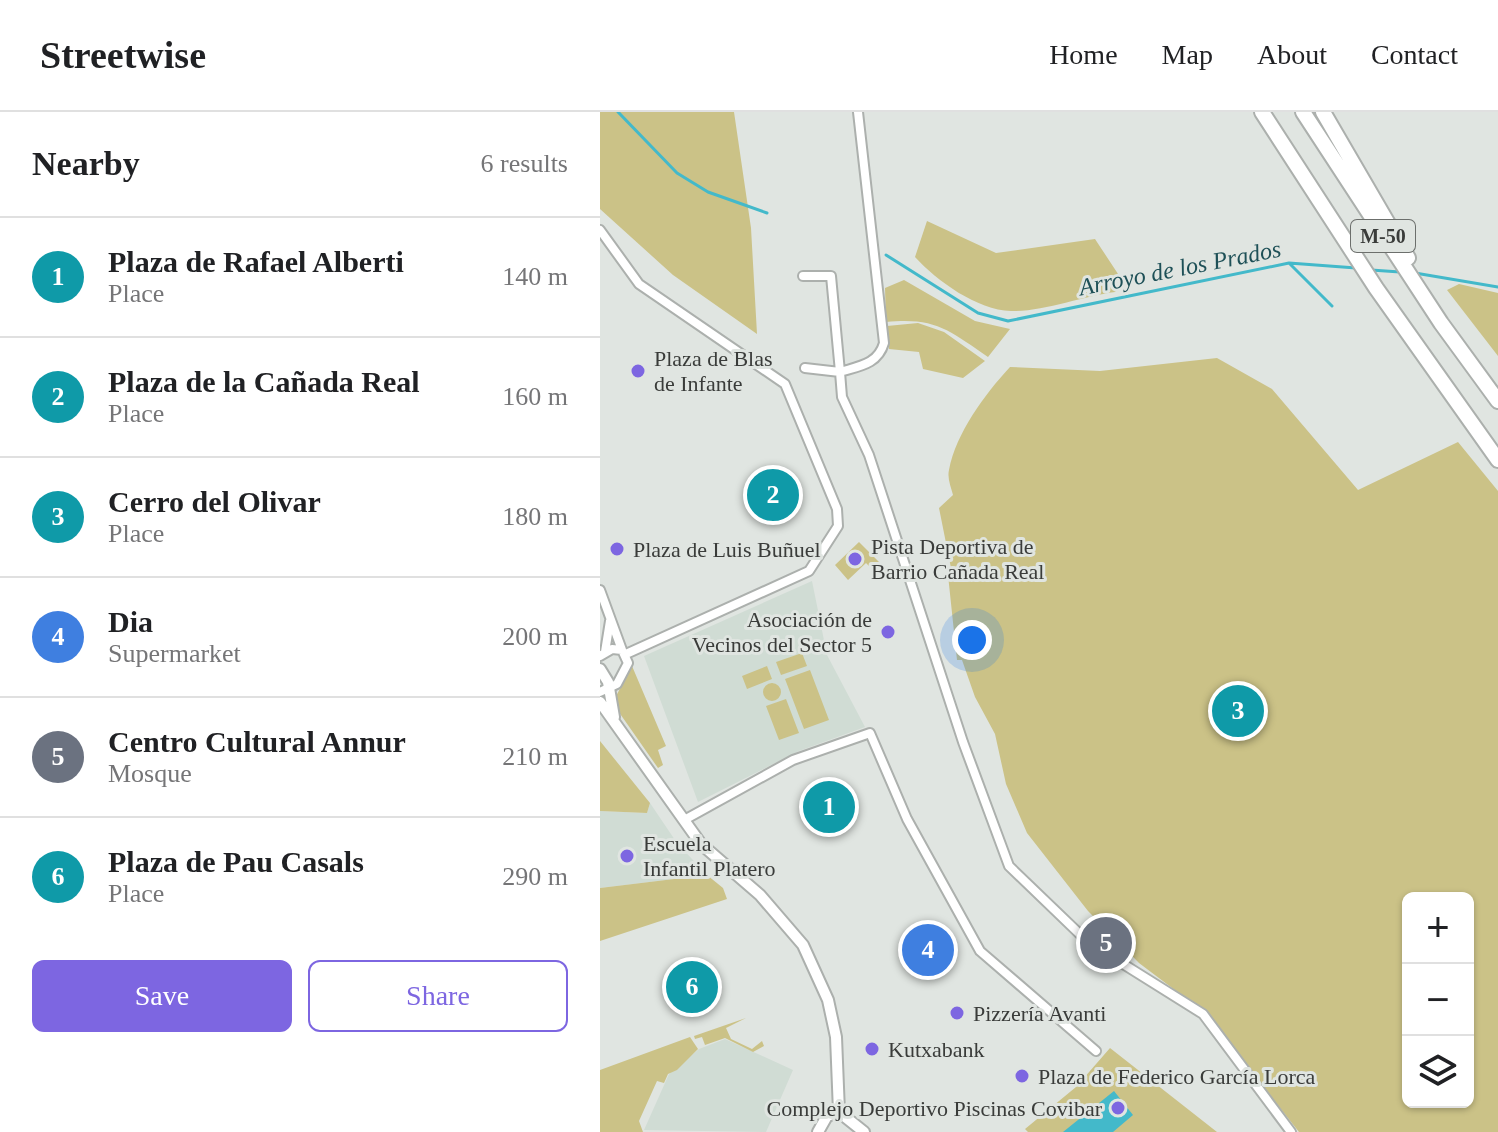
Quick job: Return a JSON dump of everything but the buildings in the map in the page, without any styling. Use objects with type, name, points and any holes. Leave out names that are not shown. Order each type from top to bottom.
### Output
[{"type":"highway","name":"M-50","points":[[1262,112],[1396,318],[1498,460]]},
{"type":"highway","name":"M-50","points":[[1303,112],[1441,323],[1498,401]]},
{"type":"highway","points":[[1323,112],[1397,238],[1441,323]]},
{"type":"street","points":[[805,368],[840,372],[873,361],[881,355],[884,343],[858,112]]},
{"type":"street","points":[[600,230],[639,284],[785,384],[837,509],[838,526],[805,574],[624,652],[602,654],[610,636],[610,616]]},
{"type":"street","points":[[803,276],[831,276],[842,397],[869,455],[963,742],[1009,866],[1088,942],[1203,1014],[1291,1132]]},
{"type":"street","points":[[600,590],[624,652],[626,672],[605,690]]},
{"type":"street","points":[[600,669],[615,723]]},
{"type":"street","points":[[600,702],[701,844],[760,895],[803,945],[828,1000],[836,1037],[839,1112],[852,1128],[864,1132]]},
{"type":"street","points":[[686,819],[793,760],[870,733],[907,819],[980,951],[1096,1051]]},
{"type":"street","points":[[820,1130],[827,1116],[839,1112]]},
{"type":"shaded area","points":[[600,112],[734,112],[751,228],[757,334],[673,275],[600,209]]},
{"type":"shaded area","points":[[927,221],[996,253],[1095,239],[1124,283],[1115,292],[1036,309],[1011,311],[985,306],[958,293],[915,257]]},
{"type":"shaded area","points":[[904,280],[975,321],[1010,329],[988,357],[962,339],[930,324],[886,322],[885,288]]},
{"type":"shaded area","points":[[1459,284],[1498,293],[1498,356],[1447,290]]},
{"type":"shaded area","points":[[918,323],[944,332],[985,361],[963,378],[923,369],[919,352],[889,349],[887,326]]},
{"type":"shaded area","points":[[1217,358],[1272,389],[1358,490],[1458,442],[1498,491],[1498,1132],[1299,1132],[1204,1012],[1139,963],[1088,911],[1027,833],[1006,784],[995,734],[975,697],[962,660],[957,660],[948,575],[952,573],[939,508],[953,495],[949,470],[965,428],[1010,367],[1100,371]]},
{"type":"shaded area","name":"Pista Deportiva de Barrio Cañada Real","points":[[859,542],[879,562],[872,569],[866,563],[848,580],[835,565]]},
{"type":"shaded area","points":[[812,581],[827,655],[865,727],[799,751],[698,802],[644,656]]},
{"type":"shaded area","points":[[802,653],[807,666],[781,675],[776,662]]},
{"type":"shaded area","points":[[632,666],[666,746],[658,750],[663,765],[658,768],[616,708],[615,698]]},
{"type":"shaded area","points":[[767,666],[772,679],[747,689],[742,676]]},
{"type":"shaded area","points":[[810,670],[829,720],[804,729],[785,679]]},
{"type":"shaded area","points":[[768,683],[776,683],[781,692],[779,699],[768,701],[763,696],[763,688]]},
{"type":"shaded area","points":[[786,699],[799,733],[779,740],[766,706]]},
{"type":"shaded area","points":[[600,741],[650,803],[647,813],[600,811]]},
{"type":"shaded area","points":[[650,803],[677,843],[707,875],[600,888],[600,811],[647,813]]},
{"type":"shaded area","points":[[707,875],[723,888],[727,899],[600,941],[600,888]]},
{"type":"shaded area","points":[[746,1018],[726,1028],[731,1039],[752,1049],[762,1041],[764,1046],[753,1052],[725,1038],[705,1045],[702,1037],[695,1039],[694,1036]]},
{"type":"shaded area","points":[[690,1037],[698,1049],[677,1070],[668,1074],[664,1083],[657,1081],[639,1121],[643,1132],[600,1132],[600,1070]]},
{"type":"shaded area","points":[[725,1039],[793,1070],[766,1132],[644,1130],[669,1074],[699,1049]]},
{"type":"shaded area","name":"Complejo Deportivo Piscinas Covibar","points":[[1110,1048],[1217,1132],[1028,1132],[1025,1129],[1076,1087]]},
{"type":"water","points":[[1114,1091],[1133,1115],[1113,1132],[1063,1132]]},
{"type":"waterway","name":"Arroyo de los Prados","points":[[618,112],[677,173],[708,192],[767,213]]},
{"type":"waterway","name":"Arroyo de los Prados","points":[[886,255],[978,313],[1008,321],[1289,263],[1356,268]]},
{"type":"waterway","points":[[1289,263],[1332,306]]},
{"type":"waterway","name":"Arroyo de los Prados","points":[[1371,270],[1400,272]]},
{"type":"waterway","name":"Arroyo de los Prados","points":[[1415,273],[1498,287]]},
{"type":"place","name":"Plaza de Blas de Infante","points":[[638,371]]},
{"type":"place","name":"Plaza de la Cañada Real","points":[[773,495]]},
{"type":"place","name":"Plaza de Luis Buñuel","points":[[617,549]]},
{"type":"place","name":"Pista Deportiva de Barrio Cañada Real","points":[[855,559]]},
{"type":"place","name":"Asociación de Vecinos del Sector 5","points":[[888,632]]},
{"type":"place","name":"Cerro del Olivar","points":[[1238,711]]},
{"type":"place","name":"Plaza de Rafael Alberti","points":[[829,807]]},
{"type":"place","name":"Escuela Infantil Platero","points":[[627,856]]},
{"type":"place","name":"Centro Cultural Annur","points":[[1106,943]]},
{"type":"place","name":"Dia","points":[[928,950]]},
{"type":"place","name":"Plaza de Pau Casals","points":[[692,987]]},
{"type":"place","name":"Pizzería Avanti","points":[[957,1013]]},
{"type":"place","name":"Kutxabank","points":[[872,1049]]},
{"type":"place","name":"Plaza de Federico García Lorca","points":[[1022,1076]]},
{"type":"place","name":"Complejo Deportivo Piscinas Covibar","points":[[1118,1108]]}]
